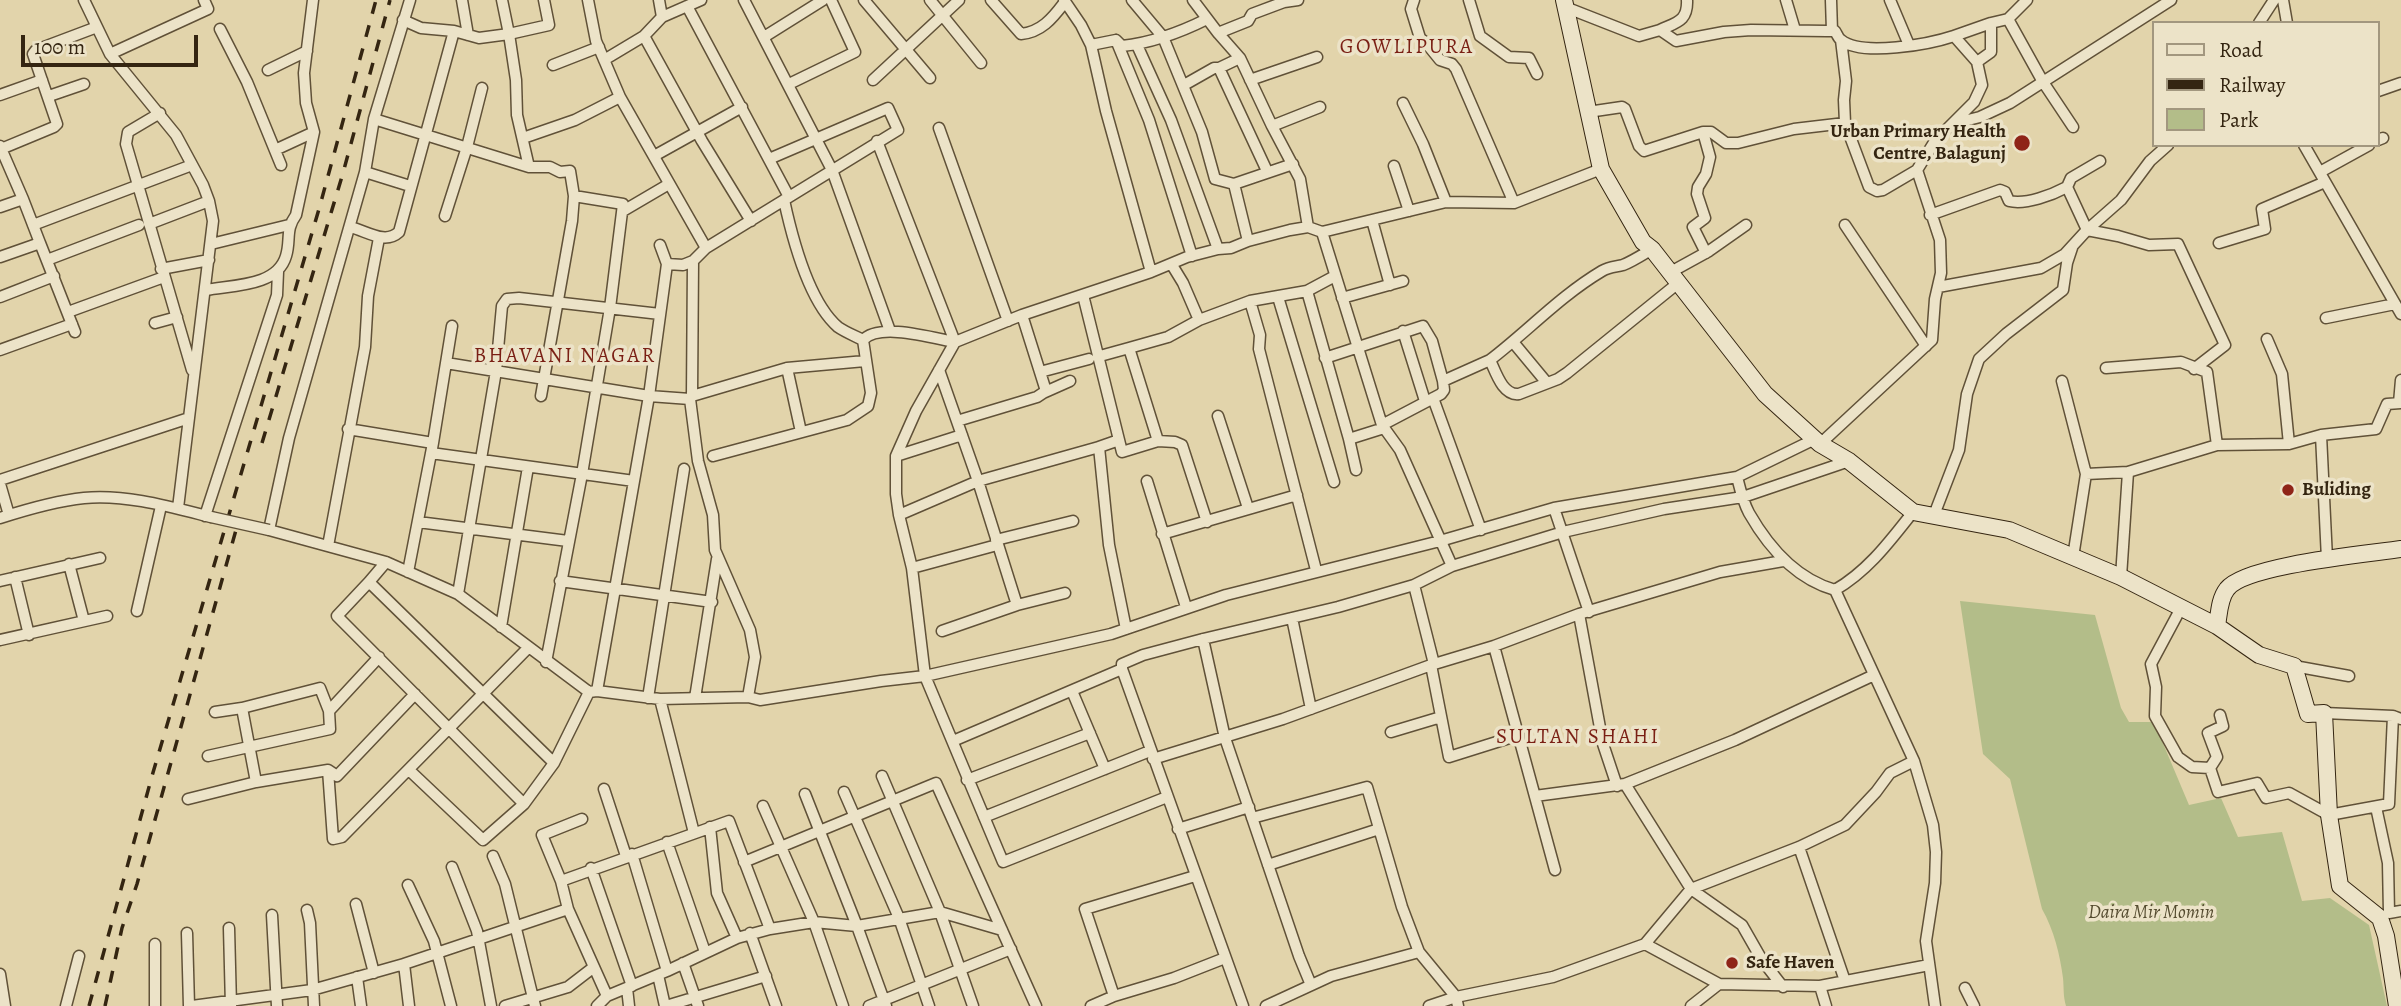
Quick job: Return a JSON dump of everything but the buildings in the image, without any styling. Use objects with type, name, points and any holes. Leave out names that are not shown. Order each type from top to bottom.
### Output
[{"type":"street","points":[[84,0],[110,54],[176,135],[209,201],[213,221],[178,508]]},
{"type":"street","points":[[110,54],[208,9],[204,0]]},
{"type":"street","points":[[208,516],[277,295],[278,272],[286,256],[289,225],[296,215],[313,132],[306,103],[304,74],[313,0]]},
{"type":"street","points":[[269,530],[289,438],[365,172],[374,119],[410,0]]},
{"type":"street","points":[[462,0],[468,35]]},
{"type":"street","points":[[502,0],[516,80],[517,115],[529,167]]},
{"type":"street","points":[[403,20],[421,28],[454,31],[479,38],[509,34],[549,25],[544,0]]},
{"type":"street","points":[[588,0],[599,47],[620,97],[706,248]]},
{"type":"street","points":[[659,0],[662,17]]},
{"type":"street","points":[[604,60],[644,36],[662,17],[701,0]]},
{"type":"street","points":[[744,0],[832,170],[890,331]]},
{"type":"street","points":[[764,37],[823,0]]},
{"type":"street","points":[[789,84],[855,52],[831,0]]},
{"type":"street","points":[[864,0],[930,78]]},
{"type":"street","points":[[930,0],[981,63]]},
{"type":"street","points":[[873,80],[959,0]]},
{"type":"street","points":[[991,0],[1021,33],[1036,32],[1050,20],[1064,1],[1081,25],[1091,45],[1105,111],[1151,272]]},
{"type":"street","points":[[1132,0],[1163,37],[1202,132],[1215,179],[1232,181],[1234,184],[1248,240]]},
{"type":"street","points":[[1193,0],[1240,58],[1300,178],[1308,227]]},
{"type":"street","points":[[1218,33],[1248,21],[1252,14],[1284,1],[1298,0]]},
{"type":"street","points":[[1414,0],[1411,9],[1420,38],[1440,60],[1454,66],[1514,204]]},
{"type":"street","points":[[1469,0],[1480,37],[1508,57],[1529,58],[1536,74]]},
{"type":"street","points":[[1564,4],[1639,36],[1681,20],[1686,14],[1687,0]]},
{"type":"street","points":[[1786,0],[1795,30]]},
{"type":"street","points":[[1831,0],[1832,31]]},
{"type":"street","points":[[1891,0],[1909,45]]},
{"type":"street","points":[[1841,40],[1877,49],[1934,43],[2008,19],[2027,0]]},
{"type":"street","points":[[1955,123],[1980,117],[2010,103],[2152,18],[2171,0]]},
{"type":"street","points":[[2260,21],[2274,0]]},
{"type":"street","points":[[2283,0],[2287,21]]},
{"type":"street","points":[[1564,4],[1601,169],[1643,242],[1652,249],[1765,394],[1818,441],[1849,461],[1913,512],[2009,530],[2121,577],[2217,626],[2259,654],[2294,666],[2349,676]]},
{"type":"street","points":[[687,6],[769,159],[786,199],[794,246],[820,304],[838,327],[863,341]]},
{"type":"street","points":[[1116,40],[1122,46],[1136,45],[1207,19]]},
{"type":"street","points":[[2008,19],[2043,82],[2074,127]]},
{"type":"street","points":[[1977,62],[1990,52],[1991,23]]},
{"type":"street","points":[[0,350],[74,328],[1,148],[54,127],[57,120],[33,58],[36,50],[97,27]]},
{"type":"street","points":[[220,29],[247,82],[281,165]]},
{"type":"street","points":[[1660,30],[1676,41],[1724,32],[1835,31],[1841,40],[1846,81],[1845,123],[1858,163],[1871,189],[1877,191],[1917,170],[1936,141],[1974,102],[1982,85],[1977,62],[1954,36]]},
{"type":"street","points":[[350,227],[379,237],[391,238],[399,232],[454,31]]},
{"type":"street","points":[[644,36],[697,132],[751,221]]},
{"type":"street","points":[[1091,45],[1116,40]]},
{"type":"street","points":[[1116,40],[1149,120],[1192,256]]},
{"type":"street","points":[[1136,45],[1171,120],[1218,249]]},
{"type":"street","points":[[553,65],[599,47]]},
{"type":"street","points":[[268,71],[307,51]]},
{"type":"street","points":[[1250,80],[1317,57]]},
{"type":"street","points":[[1184,85],[1214,68],[1240,58]]},
{"type":"street","points":[[1219,68],[1266,171]]},
{"type":"street","points":[[0,95],[42,80]]},
{"type":"street","points":[[49,96],[84,83]]},
{"type":"street","points":[[2380,90],[2401,83]]},
{"type":"street","points":[[445,216],[482,88]]},
{"type":"street","points":[[523,138],[575,120],[620,97]]},
{"type":"street","points":[[1403,103],[1446,202]]},
{"type":"street","points":[[654,156],[742,107]]},
{"type":"street","points":[[1272,126],[1320,107]]},
{"type":"street","points":[[1588,112],[1622,107],[1625,109],[1639,146],[1644,151],[1703,132],[1711,132],[1726,143],[1738,143],[1794,129],[1845,123]]},
{"type":"street","points":[[667,264],[683,265],[693,261],[706,248],[898,130],[888,108],[769,159]]},
{"type":"street","points":[[160,113],[137,125],[125,137],[144,224],[163,273],[194,376]]},
{"type":"street","points":[[374,119],[529,167],[570,171],[574,196],[541,396]]},
{"type":"street","points":[[939,128],[1008,321]]},
{"type":"street","points":[[275,150],[313,132]]},
{"type":"street","points":[[1703,132],[1710,157],[1697,194],[1705,218],[1693,227],[1706,253]]},
{"type":"street","points":[[877,141],[955,342]]},
{"type":"street","points":[[1938,287],[2040,268],[2072,248],[2087,230],[2120,200],[2150,161],[2166,147]]},
{"type":"street","points":[[2305,147],[2398,309],[2326,318]]},
{"type":"street","points":[[2219,243],[2265,229],[2262,209],[2323,177],[2366,147]]},
{"type":"street","points":[[1930,215],[2000,190],[2005,192],[2009,201],[2017,203],[2067,187],[2071,178],[2100,161]]},
{"type":"street","points":[[1234,184],[1293,164]]},
{"type":"street","points":[[33,225],[192,165]]},
{"type":"street","points":[[1394,166],[1409,211]]},
{"type":"street","points":[[863,341],[870,334],[890,331],[955,342],[1022,315],[1192,256],[1231,248],[1248,240],[1308,227],[1322,232],[1446,202],[1514,204],[1601,169]]},
{"type":"street","points":[[189,418],[0,482],[4,517],[39,505],[86,498],[136,500],[269,530],[386,562],[458,594],[546,662],[593,691],[660,699],[748,697],[760,700],[925,676],[1036,652],[1126,629],[1186,607],[1317,570],[1440,541],[1554,508],[1737,477],[1818,441],[1932,340],[1935,299],[1941,273],[1940,240],[1917,170]]},
{"type":"street","points":[[365,172],[410,186]]},
{"type":"street","points":[[623,211],[669,184]]},
{"type":"street","points":[[2067,187],[2087,230]]},
{"type":"street","points":[[546,662],[582,474],[623,211],[623,204],[574,196]]},
{"type":"street","points":[[0,207],[23,198]]},
{"type":"street","points":[[47,260],[209,201]]},
{"type":"street","points":[[1372,220],[1390,285]]},
{"type":"street","points":[[211,244],[289,225]]},
{"type":"street","points":[[1490,360],[1509,394],[1519,394],[1567,373],[1673,278],[1746,225]]},
{"type":"street","points":[[1845,225],[1926,346]]},
{"type":"street","points":[[2087,230],[2149,245],[2178,244],[2225,345],[2194,369]]},
{"type":"street","points":[[1322,232],[1383,427],[1400,450],[1452,566]]},
{"type":"street","points":[[328,546],[365,347],[369,296],[379,237]]},
{"type":"street","points":[[0,257],[40,243]]},
{"type":"street","points":[[409,769],[483,840],[524,804],[554,763],[593,691],[615,589],[649,397],[667,264],[660,245]]},
{"type":"street","points":[[1934,515],[1959,450],[1967,394],[1979,359],[2006,334],[2063,290],[2072,248]]},
{"type":"street","points":[[1443,381],[1490,360],[1538,317],[1592,277],[1609,267],[1632,261],[1652,249]]},
{"type":"street","points":[[68,312],[163,273],[209,260]]},
{"type":"street","points":[[693,261],[691,397],[698,464],[713,515],[715,550],[750,630],[755,657],[748,697]]},
{"type":"street","points":[[1172,265],[1199,320]]},
{"type":"street","points":[[206,290],[267,279],[278,272]]},
{"type":"street","points":[[0,297],[54,276]]},
{"type":"street","points":[[1040,372],[1168,337],[1199,320],[1250,301],[1307,291],[1335,276]]},
{"type":"street","points":[[1342,298],[1403,281]]},
{"type":"street","points":[[1307,291],[1356,470]]},
{"type":"street","points":[[1083,295],[1094,357],[1122,452],[1158,441],[1182,445],[1207,522]]},
{"type":"street","points":[[1278,297],[1334,482]]},
{"type":"street","points":[[458,594],[496,371],[502,306],[507,299],[557,301],[660,314]]},
{"type":"street","points":[[1250,301],[1261,335],[1259,349],[1317,570]]},
{"type":"street","points":[[1022,315],[1046,391],[1043,393]]},
{"type":"street","points":[[155,323],[177,317]]},
{"type":"street","points":[[408,572],[452,326]]},
{"type":"street","points":[[1325,358],[1423,326],[1426,328],[1443,381],[1443,392],[1383,427],[1349,439]]},
{"type":"street","points":[[1403,331],[1480,530]]},
{"type":"street","points":[[2267,339],[2282,374],[2289,444]]},
{"type":"street","points":[[713,456],[847,420],[868,406],[871,393],[863,341]]},
{"type":"street","points":[[955,342],[916,411],[896,456],[896,494],[912,568],[925,676],[1003,862],[1167,797]]},
{"type":"street","points":[[1513,342],[1547,383]]},
{"type":"street","points":[[1129,348],[1158,441]]},
{"type":"street","points":[[446,363],[649,397],[691,397],[787,368],[865,362]]},
{"type":"street","points":[[2106,368],[2181,362],[2207,372],[2217,444]]},
{"type":"street","points":[[787,368],[801,432]]},
{"type":"street","points":[[939,370],[1017,605]]},
{"type":"street","points":[[2086,474],[2128,472],[2217,444],[2289,444],[2322,435],[2376,429],[2386,404],[2400,403],[2401,380]]},
{"type":"street","points":[[957,421],[1037,397],[1070,381]]},
{"type":"street","points":[[2062,381],[2086,474],[2073,557]]},
{"type":"street","points":[[1218,416],[1248,508]]},
{"type":"street","points":[[348,429],[480,460],[634,481]]},
{"type":"street","points":[[896,456],[962,435]]},
{"type":"street","points":[[2322,435],[2327,559]]},
{"type":"street","points":[[899,515],[978,481],[1119,440]]},
{"type":"street","points":[[1099,447],[1109,545],[1126,629]]},
{"type":"street","points":[[1242,1006],[1122,664],[1143,655],[1414,585],[1452,566],[1563,532],[1664,509],[1743,497],[1849,461]]},
{"type":"street","points":[[501,627],[528,467]]},
{"type":"street","points":[[648,698],[684,468]]},
{"type":"street","points":[[2121,577],[2128,472]]},
{"type":"street","points":[[1737,477],[1747,511],[1783,561],[1816,584],[1836,590],[1853,580],[1876,557],[1913,512]]},
{"type":"street","points":[[1147,481],[1186,607]]},
{"type":"street","points":[[1162,534],[1297,495]]},
{"type":"street","points":[[137,611],[161,506]]},
{"type":"street","points":[[1554,508],[1584,613],[1603,744],[1621,785],[1691,889],[1742,925],[1762,960],[1783,986]]},
{"type":"street","points":[[912,568],[1073,521]]},
{"type":"street","points":[[418,523],[568,541]]},
{"type":"street","points":[[2217,626],[2221,600],[2228,587],[2270,570],[2401,549]]},
{"type":"street","points":[[0,581],[100,558]]},
{"type":"street","points":[[695,698],[718,559]]},
{"type":"street","points":[[984,817],[1105,769],[1225,738],[1584,613],[1720,572],[1783,561]]},
{"type":"street","points":[[386,562],[337,615],[524,804]]},
{"type":"street","points":[[69,564],[84,621]]},
{"type":"street","points":[[15,578],[29,635]]},
{"type":"street","points":[[560,581],[712,602]]},
{"type":"street","points":[[369,582],[554,763]]},
{"type":"street","points":[[1414,585],[1449,757],[1519,735]]},
{"type":"street","points":[[1836,590],[1914,761],[1933,825],[1935,883],[1926,941],[1935,1006]]},
{"type":"street","points":[[942,631],[1017,605],[1065,593]]},
{"type":"street","points":[[2181,608],[2151,664],[2156,687],[2155,716],[2178,757],[2192,767],[2210,768]]},
{"type":"street","points":[[0,640],[107,616]]},
{"type":"street","points":[[1292,618],[1311,709]]},
{"type":"street","points":[[1203,639],[1225,738],[1311,985]]},
{"type":"street","points":[[1494,646],[1555,870]]},
{"type":"street","points":[[328,770],[333,839],[342,837],[528,648]]},
{"type":"street","points":[[329,712],[379,657]]},
{"type":"street","points":[[2210,768],[2218,792],[2257,783],[2266,797],[2289,793],[2329,815],[2389,804],[2397,717],[2308,713],[2294,666]]},
{"type":"street","points":[[953,741],[1122,669]]},
{"type":"street","points":[[1535,796],[1621,785],[1735,740],[1874,675]]},
{"type":"street","points":[[208,756],[330,729],[329,712],[320,688],[243,708],[215,712]]},
{"type":"street","points":[[1072,691],[1105,769]]},
{"type":"street","points":[[188,799],[256,782],[328,770],[337,776],[415,694]]},
{"type":"street","points":[[660,699],[694,833]]},
{"type":"street","points":[[243,708],[256,782]]},
{"type":"street","points":[[2324,713],[2329,815],[2340,886],[2384,916]]},
{"type":"street","points":[[2210,768],[2217,757],[2208,733],[2223,726],[2220,715]]},
{"type":"street","points":[[1391,732],[1441,717]]},
{"type":"street","points":[[967,780],[1090,733]]},
{"type":"street","points":[[1429,1006],[1457,1002],[1553,978],[1645,944],[1691,889],[1845,825],[1891,773],[1914,761]]},
{"type":"street","points":[[882,776],[940,912],[973,1006]]},
{"type":"street","points":[[744,862],[936,783],[1036,1006]]},
{"type":"street","points":[[1178,829],[1367,787],[1402,907],[1419,952],[1457,1002]]},
{"type":"street","points":[[604,789],[629,855],[662,973],[665,1006],[696,1002],[766,976]]},
{"type":"street","points":[[844,792],[899,918],[929,1006]]},
{"type":"street","points":[[805,794],[884,1003]]},
{"type":"street","points":[[763,806],[814,922],[843,1006]]},
{"type":"street","points":[[2376,807],[2388,863],[2384,916],[2397,1006]]},
{"type":"street","points":[[582,819],[542,835],[561,881],[568,909],[607,996]]},
{"type":"street","points":[[561,881],[591,868],[729,821],[770,929]]},
{"type":"street","points":[[710,827],[718,893],[737,938]]},
{"type":"street","points":[[1268,866],[1379,829]]},
{"type":"street","points":[[667,842],[705,952]]},
{"type":"street","points":[[1798,846],[1845,981]]},
{"type":"street","points":[[493,856],[505,884],[517,926],[534,1002]]},
{"type":"street","points":[[452,867],[479,939],[491,1006]]},
{"type":"street","points":[[591,868],[629,987],[629,1006]]},
{"type":"street","points":[[1114,996],[1085,909],[1195,876]]},
{"type":"street","points":[[408,885],[434,941],[451,1006]]},
{"type":"street","points":[[356,904],[374,973]]},
{"type":"street","points":[[187,933],[190,1006],[276,1000],[404,964],[568,909]]},
{"type":"street","points":[[307,910],[314,1006]]},
{"type":"street","points":[[2384,916],[2401,911]]},
{"type":"street","points":[[597,1006],[607,996],[705,952],[750,933],[770,929],[814,922],[857,926],[940,912],[1002,930]]},
{"type":"street","points":[[272,915],[276,1000]]},
{"type":"street","points":[[229,928],[231,1003]]},
{"type":"street","points":[[750,933],[776,1006]]},
{"type":"street","points":[[155,944],[155,1006]]},
{"type":"street","points":[[1645,944],[1719,984],[1820,986],[1929,965]]},
{"type":"street","points":[[869,1006],[884,1003],[922,984],[1011,948]]},
{"type":"street","points":[[1266,1006],[1331,976],[1419,952]]},
{"type":"street","points":[[66,1006],[79,956]]},
{"type":"street","points":[[1091,1006],[1225,958]]},
{"type":"street","points":[[683,963],[696,1002]]},
{"type":"street","points":[[404,964],[409,1006]]},
{"type":"street","points":[[505,1006],[534,1002],[568,987],[594,967]]},
{"type":"street","points":[[0,974],[5,1006]]},
{"type":"street","points":[[357,977],[361,1006]]},
{"type":"street","points":[[1690,1006],[1719,984]]},
{"type":"street","points":[[1820,986],[1826,1006]]},
{"type":"street","points":[[1965,988],[1970,1005]]},
{"type":"green space","name":"Daira Mir Momin","points":[[1960,601],[2095,615],[2121,708],[2129,722],[2154,722],[2189,805],[2221,798],[2238,837],[2282,832],[2302,901],[2330,898],[2369,925],[2387,1006],[2066,1006],[2058,952],[2042,909],[2010,779],[1983,754]]},
{"type":"railway","points":[[89,1006],[152,776],[319,209],[376,0]]},
{"type":"railway","points":[[262,443],[343,173],[390,0]]},
{"type":"railway","points":[[105,1006],[122,928],[137,884],[236,530]]},
{"type":"place","name":"Urban Primary Health Centre, Balagunj","points":[[2022,143]]},
{"type":"place","name":"Buliding","points":[[2288,490]]},
{"type":"place","name":"Safe Haven","points":[[1732,963]]},
{"type":"district","name":"GOWLIPURA","points":[[1407,48]]},
{"type":"district","name":"BHAVANI NAGAR","points":[[565,357]]},
{"type":"district","name":"SULTAN SHAHI","points":[[1578,738]]}]
